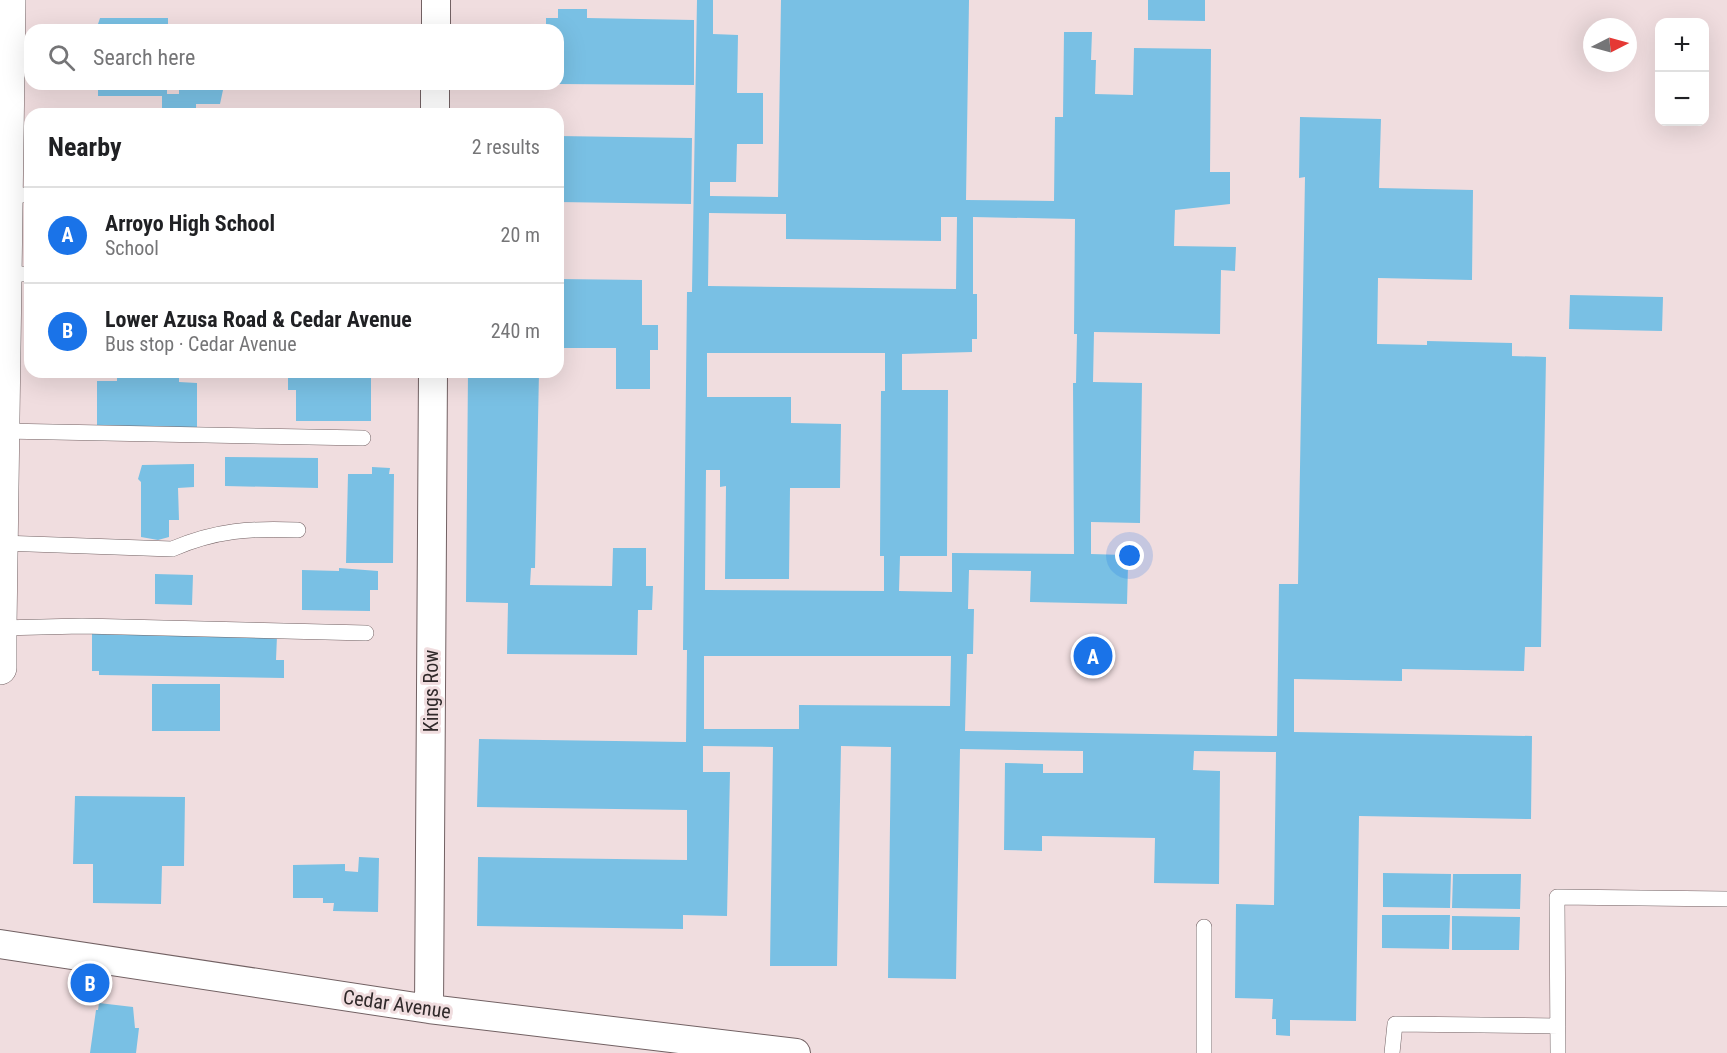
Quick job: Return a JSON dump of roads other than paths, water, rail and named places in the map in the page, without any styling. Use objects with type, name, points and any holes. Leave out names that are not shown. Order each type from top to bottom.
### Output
[{"type":"main road","points":[[0,668],[3,431],[18,274],[18,195],[9,0]]},
{"type":"street","points":[[436,0],[436,24]]},
{"type":"street","points":[[435,90],[435,108]]},
{"type":"street","name":"Kings Row","points":[[429,1009],[433,378]]},
{"type":"street","name":"Cedar Avenue","points":[[0,944],[429,1009],[796,1053]]},
{"type":"lane","points":[[3,431],[363,438]]},
{"type":"lane","points":[[1,555],[172,549],[198,538],[248,528],[298,530]]},
{"type":"lane","points":[[0,629],[81,626],[366,633]]},
{"type":"lane","points":[[1558,1053],[1557,897],[1727,899]]},
{"type":"lane","points":[[1204,927],[1204,1053]]},
{"type":"lane","points":[[1392,1053],[1395,1024],[1558,1026]]},
{"type":"place","name":"Arroyo High School","points":[[1093,656]]},
{"type":"place","name":"Lower Azusa Road & Cedar Avenue","points":[[90,983]]}]
